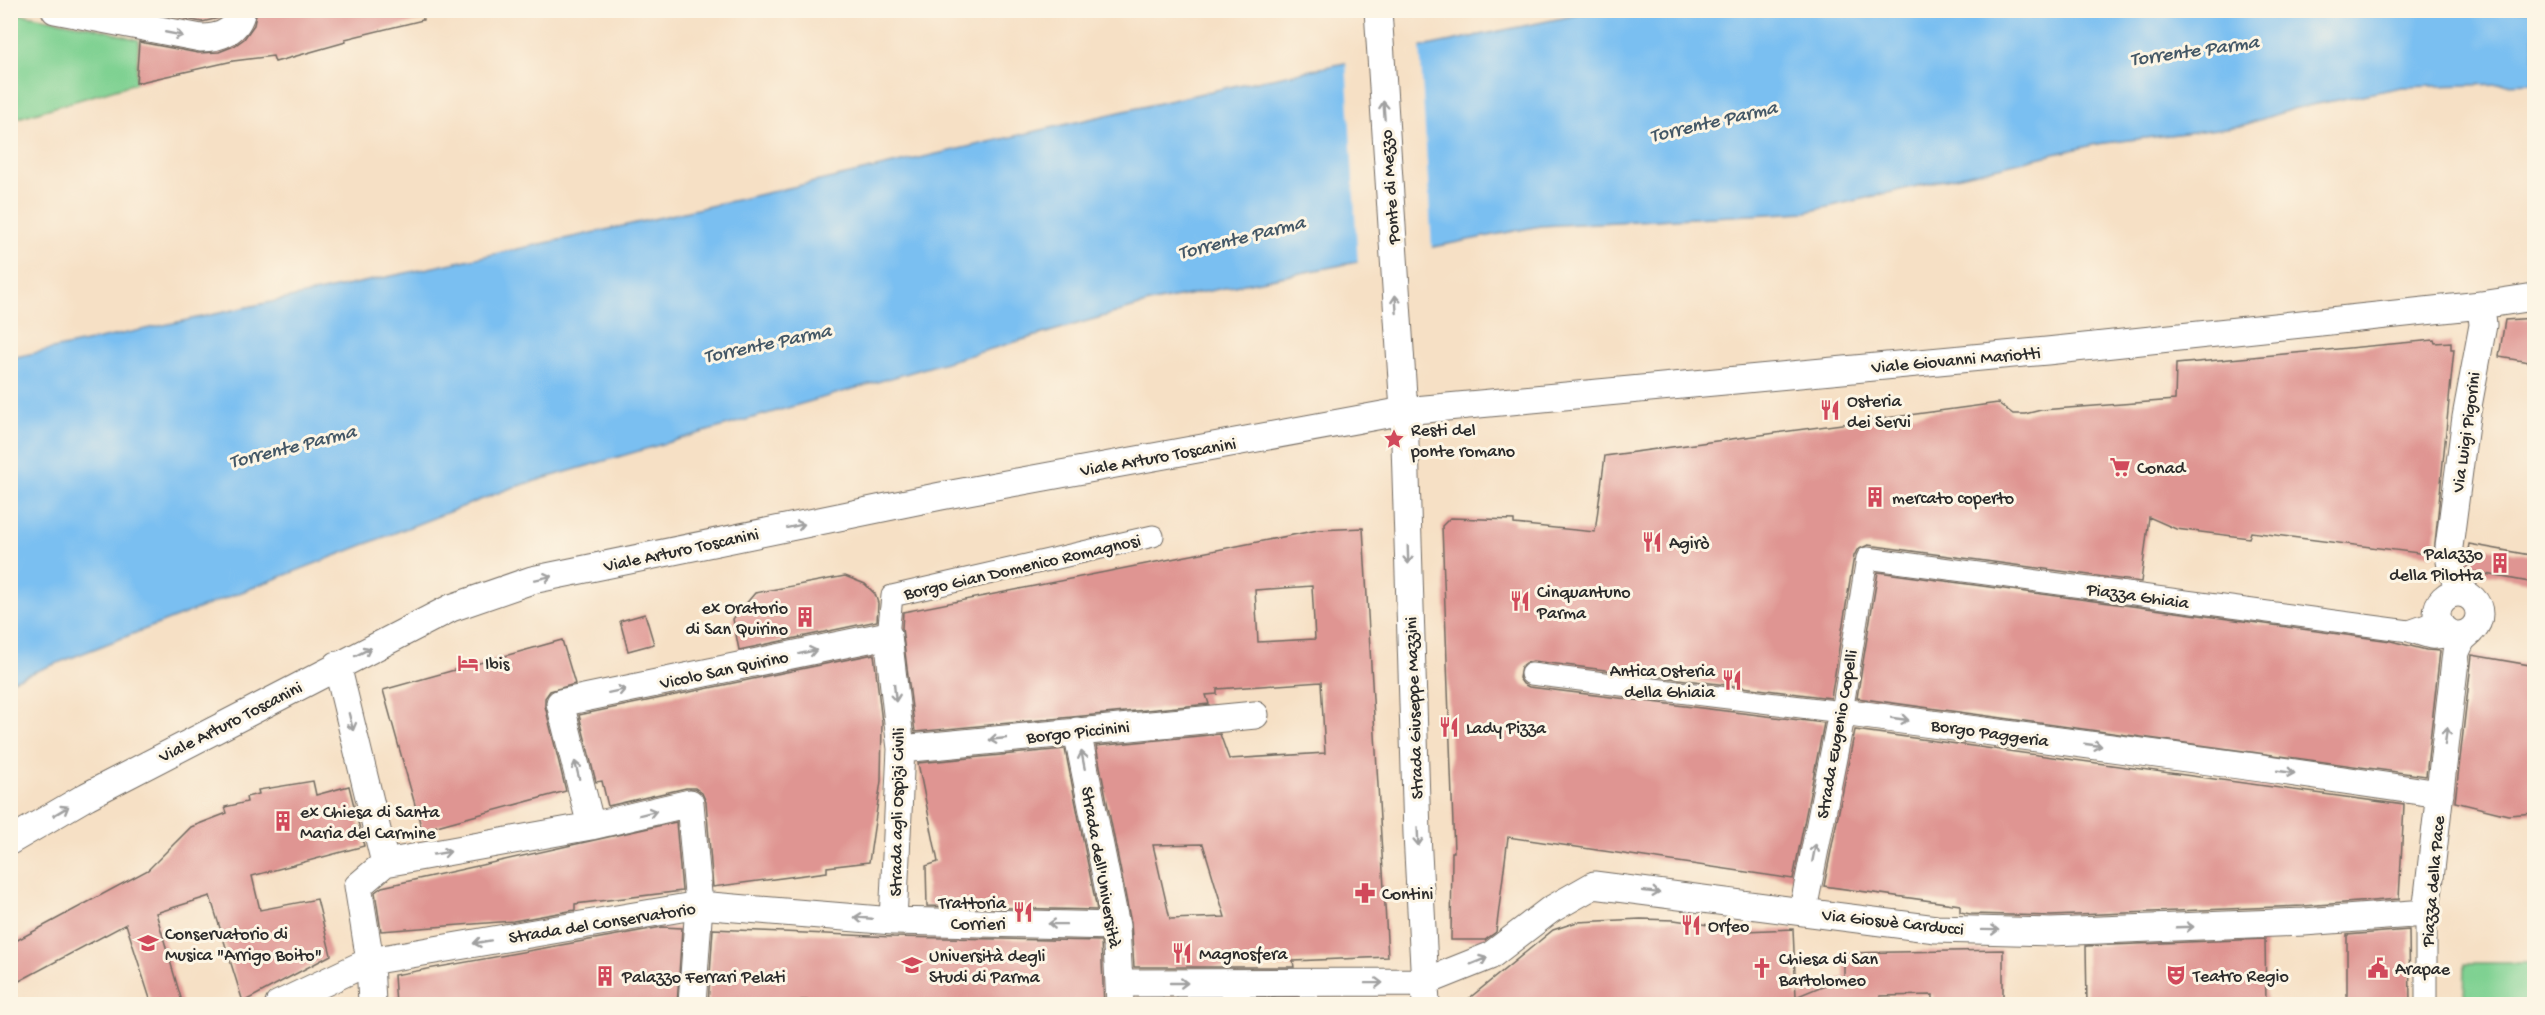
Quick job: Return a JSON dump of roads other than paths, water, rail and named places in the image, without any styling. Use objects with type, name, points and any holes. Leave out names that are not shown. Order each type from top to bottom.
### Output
[{"type":"street","points":[[55,10],[201,38],[218,36],[232,30],[241,17],[242,10]]},
{"type":"street","name":"Ponte di Mezzo","points":[[1378,10],[1404,411]]},
{"type":"street","name":"Viale Giovanni Mariotti","points":[[1404,411],[2047,351],[2481,305],[2535,297]]},
{"type":"street","name":"Viale Giovanni Mariotti","points":[[2508,302],[2535,302]]},
{"type":"street","name":"Via Luigi Pigorini","points":[[2437,611],[2449,558],[2466,417],[2483,325],[2481,305]]},
{"type":"street","name":"Viale Arturo Toscanini","points":[[10,841],[87,795],[451,608],[532,580],[941,496],[1404,411]]},
{"type":"street","name":"Strada Giuseppe Mazzini","points":[[1404,411],[1417,823],[1425,993]]},
{"type":"street","name":"Borgo Gian Domenico Romagnosi","points":[[892,596],[1153,536]]},
{"type":"street","name":"Piazza Ghiaia","points":[[1867,558],[2409,631],[2436,640],[2463,634]]},
{"type":"street","name":"Strada Eugenio Copelli","points":[[1803,910],[1842,712],[1867,558]]},
{"type":"street","name":"Via Luigi Pigorini","points":[[2449,558],[2458,585],[2466,594]]},
{"type":"street","points":[[2409,631],[2432,623],[2437,611],[2446,596],[2453,593],[2472,597],[2479,609],[2478,622],[2463,634],[2442,628],[2437,611]]},
{"type":"street","name":"Strada agli Ospizi Civili","points":[[892,596],[888,635],[901,749],[893,921]]},
{"type":"street","name":"Piazza della Pace","points":[[2426,1005],[2426,913],[2457,648],[2463,634]]},
{"type":"street","name":"Vicolo San Quirino","points":[[591,826],[560,703],[888,635]]},
{"type":"street","points":[[337,665],[385,863]]},
{"type":"street","name":"Borgo Paggeria","points":[[1535,674],[2261,768],[2440,795]]},
{"type":"street","name":"Borgo Piccinini","points":[[901,749],[1255,715]]},
{"type":"street","name":"Strada dell'Università","points":[[1077,731],[1116,926],[1120,994]]},
{"type":"street","points":[[372,1005],[370,961],[358,886],[385,863],[591,826],[690,803],[699,906],[692,1005]]},
{"type":"street","name":"Via Giosuè Carducci","points":[[1425,993],[1490,956],[1550,910],[1594,885],[1803,910],[1936,929],[2051,932],[2304,922],[2426,913]]},
{"type":"street","name":"Strada del Conservatorio","points":[[279,1005],[370,961],[699,906],[893,921],[1116,926]]},
{"type":"street","points":[[1120,994],[1425,993]]},
{"type":"water","name":"Torrente Parma","points":[[1596,11],[2534,11],[2534,83],[2402,87],[2292,109],[2241,126],[2097,144],[1806,212],[1540,226],[1153,302],[511,488],[11,681],[11,358],[601,231],[1238,85]]},
{"type":"place","name":"Osteria dei Servi","points":[[1830,410]]},
{"type":"place","name":"Resti del ponte romano","points":[[1394,439]]},
{"type":"place","name":"Conad","points":[[2120,467]]},
{"type":"place","name":"mercato coperto","points":[[1875,497]]},
{"type":"place","name":"Agirò","points":[[1652,542]]},
{"type":"place","name":"Palazzo della Pilotta","points":[[2500,563]]},
{"type":"place","name":"Cinquantuno Parma","points":[[1520,601]]},
{"type":"place","name":"ex Oratorio di San Quirino","points":[[805,617]]},
{"type":"place","name":"Ibis","points":[[468,663]]},
{"type":"place","name":"Antica Osteria della Ghiaia","points":[[1732,680]]},
{"type":"place","name":"Lady Pizza","points":[[1449,727]]},
{"type":"place","name":"ex Chiesa di Santa Maria del Carmine","points":[[283,821]]},
{"type":"place","name":"Contini","points":[[1365,893]]},
{"type":"place","name":"Trattoria Corrieri","points":[[1023,912]]},
{"type":"place","name":"Orfeo","points":[[1691,925]]},
{"type":"place","name":"Conservatorio di Musica \"Arrigo Boito\"","points":[[148,943]]},
{"type":"place","name":"Magnosfera","points":[[1182,953]]},
{"type":"place","name":"Università degli Studi di Parma","points":[[912,965]]},
{"type":"place","name":"Chiesa di San Bartolomeo","points":[[1762,968]]},
{"type":"place","name":"Arapae","points":[[2378,968]]},
{"type":"place","name":"Teatro Regio","points":[[2176,975]]},
{"type":"place","name":"Palazzo Ferrari Pelati","points":[[605,976]]}]
